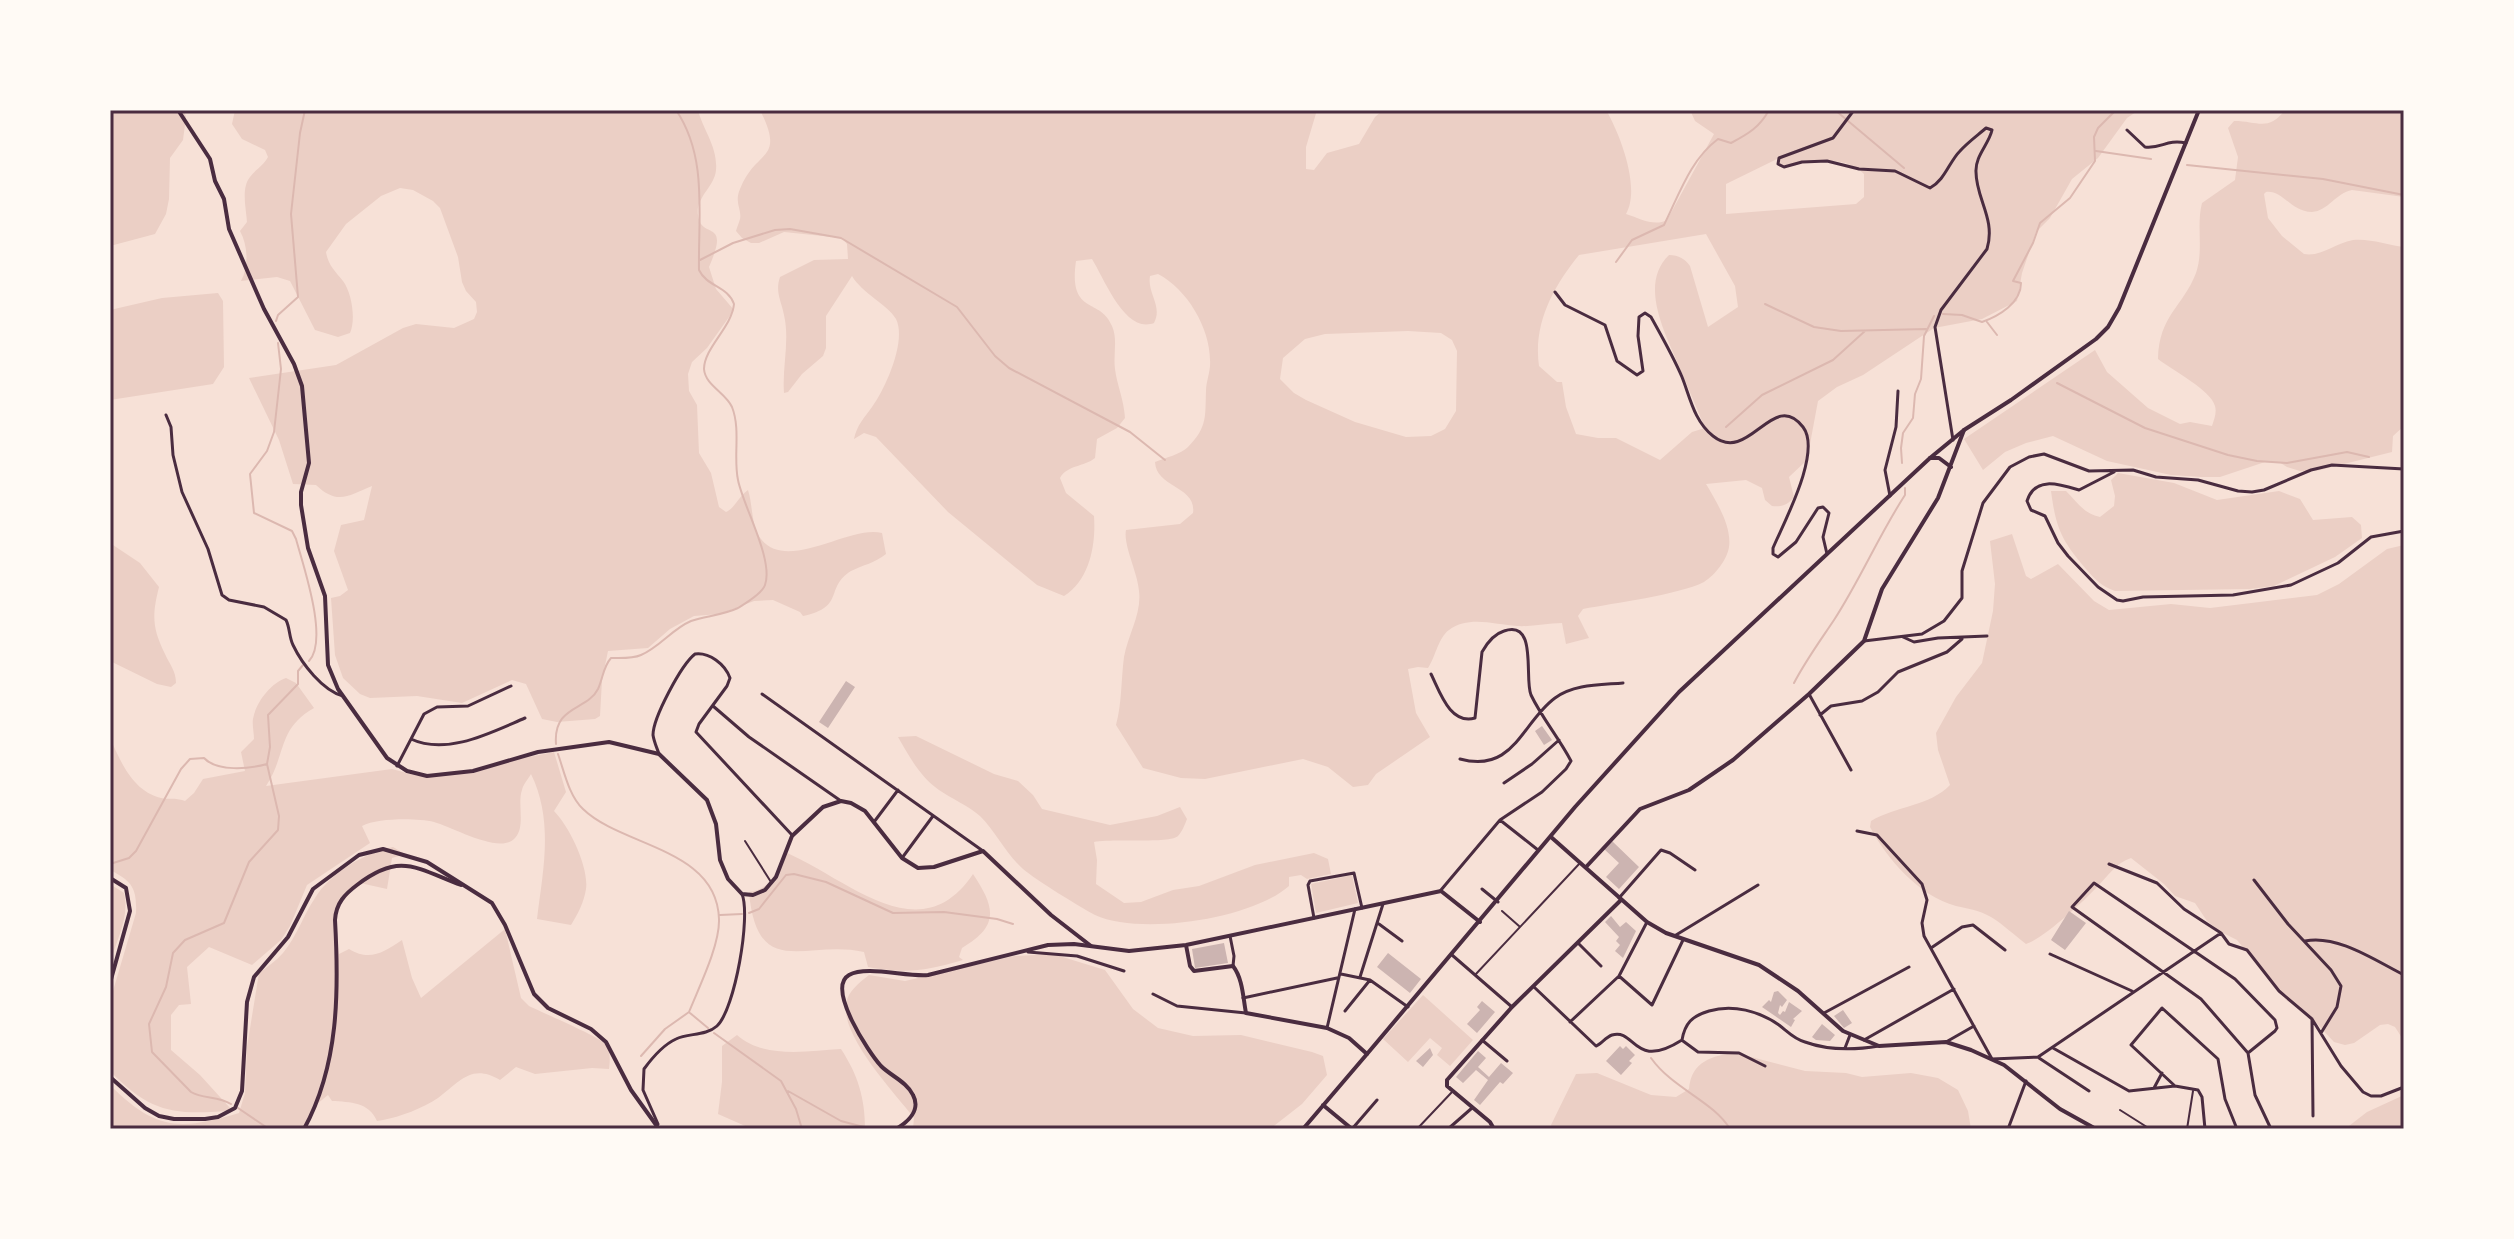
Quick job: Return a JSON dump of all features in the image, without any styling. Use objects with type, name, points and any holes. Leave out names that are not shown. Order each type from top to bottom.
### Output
[{"type":"main road","points":[[178,110],[210,159],[215,181],[224,199],[229,229],[302,386],[309,463],[301,492],[304,526],[311,559],[325,596],[328,665],[331,677],[343,696],[387,758],[397,766],[427,776],[463,773],[538,752],[609,742],[659,754],[707,800],[716,824],[720,860],[728,879],[742,894],[759,894],[772,883],[792,836],[823,807],[841,801],[858,806],[911,865],[925,869],[983,851],[1051,915],[1091,946]]},
{"type":"main road","points":[[1303,1129],[1611,766],[1679,692],[1930,458],[1964,430],[2087,346],[2108,327],[2119,308],[2199,110]]},
{"type":"main road","points":[[1586,867],[1640,809],[1704,782],[1809,694],[1864,641],[1882,589],[1931,511],[1964,430]]},
{"type":"main road","points":[[1930,458],[1942,459],[1951,467]]},
{"type":"main road","points":[[1551,837],[1647,922],[1675,936],[1759,965],[1798,991],[1850,1035],[1879,1046],[1946,1042],[1992,1059],[2026,1081],[2068,1115],[2096,1129]]},
{"type":"main road","points":[[110,1077],[145,1108],[159,1116],[205,1119],[229,1113],[235,1108],[242,1091],[250,988],[261,967],[288,937],[313,889],[359,855],[376,849],[413,856],[485,897],[499,912],[534,994],[548,1008],[591,1029],[606,1042],[631,1090],[659,1129]]},
{"type":"main road","points":[[304,1129],[321,1089],[332,1050],[335,920],[341,899],[373,873],[391,865],[407,866],[467,887]]},
{"type":"main road","points":[[110,878],[126,888],[130,911],[110,983]]},
{"type":"main road","points":[[896,1129],[906,1123],[913,1113],[916,1105],[913,1094],[881,1066],[848,1013],[841,989],[843,980],[849,974],[860,971],[928,975],[1016,952],[1063,944],[1129,951],[1186,945],[1441,891],[1480,922]]},
{"type":"main road","points":[[1494,1129],[1446,1085],[1447,1080],[1512,1007],[1620,899]]},
{"type":"main road","points":[[1186,945],[1194,971],[1233,966],[1239,978],[1246,1013],[1327,1028],[1349,1038],[1367,1054]]},
{"type":"main road","points":[[1323,1105],[1352,1129]]},
{"type":"street","points":[[1854,110],[1833,138],[1779,158],[1778,164],[1784,167],[1802,162],[1827,161],[1859,169],[1899,172],[1930,188],[1946,172],[1958,153],[1986,128],[1992,130],[1975,170],[1987,215],[1987,249],[1941,310],[1935,327],[1953,440]]},
{"type":"street","points":[[2127,130],[2145,147],[2154,148],[2174,140],[2186,143]]},
{"type":"street","points":[[1555,292],[1565,305],[1605,325],[1617,361],[1637,375],[1643,371],[1638,336],[1639,317],[1645,313],[1651,317],[1682,377],[1694,411],[1713,437],[1726,443],[1741,442],[1767,421],[1780,416],[1792,418],[1803,426],[1808,444],[1804,473],[1773,554],[1778,557],[1792,547],[1818,508],[1823,507],[1829,513],[1823,537],[1827,554]]},
{"type":"street","points":[[1890,496],[1885,470],[1898,418],[1898,391]]},
{"type":"street","points":[[166,415],[171,427],[173,455],[182,492],[208,549],[222,595],[229,600],[264,607],[286,620],[290,639],[299,655],[328,688],[343,696]]},
{"type":"street","points":[[1864,641],[1922,634],[1935,628],[1961,600],[1962,571],[1983,503],[2010,467],[2029,457],[2044,454],[2089,471],[2133,470],[2156,477],[2198,480],[2252,492],[2332,465],[2404,469]]},
{"type":"street","points":[[2115,471],[2079,490],[2060,484],[2039,484],[2032,489],[2027,501],[2031,510],[2044,514],[2068,556],[2098,587],[2117,600],[2233,595],[2291,585],[2338,563],[2371,537],[2404,531]]},
{"type":"street","points":[[1431,674],[1450,710],[1463,720],[1475,718],[1482,652],[1500,632],[1508,629],[1515,631],[1525,638],[1529,687],[1571,763],[1542,792],[1500,820],[1441,891]]},
{"type":"street","points":[[1903,637],[1914,642],[1987,636]]},
{"type":"street","points":[[1820,715],[1831,706],[1862,701],[1878,692],[1898,672],[1947,652],[1962,639]]},
{"type":"street","points":[[659,754],[653,738],[655,725],[679,673],[695,654],[709,656],[729,674],[727,686],[697,728],[698,736],[792,836]]},
{"type":"street","points":[[1460,759],[1481,762],[1495,758],[1517,742],[1551,701],[1567,692],[1584,686],[1623,683]]},
{"type":"street","points":[[397,766],[424,714],[437,707],[468,706],[511,686]]},
{"type":"street","points":[[762,694],[983,851]]},
{"type":"street","points":[[1809,694],[1851,770]]},
{"type":"street","points":[[713,706],[749,737],[841,801]]},
{"type":"street","points":[[411,739],[433,744],[464,741],[525,718]]},
{"type":"street","points":[[1504,783],[1559,740]]},
{"type":"street","points":[[874,822],[898,790]]},
{"type":"street","points":[[902,858],[934,815]]},
{"type":"street","points":[[1500,820],[1540,851]]},
{"type":"street","points":[[1857,831],[1877,835],[1922,884],[1927,900],[1922,929],[1992,1059],[2038,1057],[2221,933]]},
{"type":"street","points":[[745,841],[772,883]]},
{"type":"street","points":[[1620,899],[1661,850],[1695,870]]},
{"type":"street","points":[[1475,975],[1580,862]]},
{"type":"street","points":[[2109,864],[2157,883],[2176,903],[2221,933],[2229,944],[2247,950],[2279,991],[2312,1019],[2329,1049],[2363,1092],[2371,1096],[2404,1087]]},
{"type":"street","points":[[1314,918],[1308,885],[1310,881],[1354,873],[1362,908]]},
{"type":"street","points":[[2254,880],[2331,970],[2341,986],[2337,1007],[2321,1033]]},
{"type":"street","points":[[2248,1053],[2275,1031],[2275,1020],[2235,979],[2094,883],[2072,907],[2212,1010],[2248,1053],[2255,1095],[2271,1129]]},
{"type":"street","points":[[1675,936],[1758,885]]},
{"type":"street","points":[[1482,889],[1498,902]]},
{"type":"street","points":[[659,1129],[643,1090],[644,1069],[677,1038],[710,1031],[717,1025],[729,1003],[743,937],[746,915],[742,894]]},
{"type":"street","points":[[1360,977],[1384,903]]},
{"type":"street","points":[[1327,1028],[1355,909]]},
{"type":"street","points":[[1502,911],[1520,927]]},
{"type":"street","points":[[1570,1022],[1619,976],[1647,922]]},
{"type":"street","points":[[1378,923],[1402,941]]},
{"type":"street","points":[[1931,948],[1962,927],[1973,925],[2005,950]]},
{"type":"street","points":[[1230,936],[1233,966]]},
{"type":"street","points":[[1619,976],[1652,1005],[1683,939]]},
{"type":"street","points":[[2305,941],[2314,939],[2338,944],[2404,975]]},
{"type":"street","points":[[1578,943],[1601,966]]},
{"type":"street","points":[[1016,952],[1061,953],[1124,971]]},
{"type":"street","points":[[2050,954],[2132,991]]},
{"type":"street","points":[[1452,955],[1512,1007]]},
{"type":"street","points":[[1822,1014],[1909,967]]},
{"type":"street","points":[[1243,998],[1340,976],[1360,977],[1370,980],[1408,1007]]},
{"type":"street","points":[[1345,1011],[1370,980]]},
{"type":"street","points":[[1533,986],[1596,1046],[1617,1035],[1646,1052],[1656,1053],[1682,1040],[1687,1023],[1700,1014],[1734,1008],[1771,1020],[1803,1042],[1845,1048],[1879,1046]]},
{"type":"street","points":[[1862,1041],[1954,989]]},
{"type":"street","points":[[1153,994],[1177,1006],[1246,1013]]},
{"type":"street","points":[[2175,1086],[2131,1045],[2164,1008],[2218,1059],[2225,1099],[2237,1129]]},
{"type":"street","points":[[2312,1019],[2313,1116]]},
{"type":"street","points":[[1946,1042],[1975,1025]]},
{"type":"street","points":[[1845,1048],[1850,1035]]},
{"type":"street","points":[[1482,1040],[1507,1061]]},
{"type":"street","points":[[1682,1040],[1698,1052],[1739,1053],[1765,1066]]},
{"type":"street","points":[[2053,1048],[2129,1091],[2175,1086],[2193,1088],[2202,1097],[2205,1129]]},
{"type":"street","points":[[2038,1057],[2089,1091]]},
{"type":"street","points":[[2154,1088],[2162,1073]]},
{"type":"street","points":[[2008,1129],[2026,1081]]},
{"type":"street","points":[[2187,1129],[2193,1088]]},
{"type":"street","points":[[1417,1129],[1453,1091]]},
{"type":"street","points":[[1352,1129],[1377,1100]]},
{"type":"street","points":[[1448,1129],[1473,1107]]},
{"type":"street","points":[[2120,1110],[2150,1129]]},
{"type":"shaded area","points":[[110,110],[184,110],[186,117],[183,140],[170,158],[166,214],[155,234],[110,246]]},
{"type":"shaded area","points":[[235,110],[698,110],[713,146],[716,170],[699,203],[698,215],[700,223],[716,235],[715,251],[709,267],[716,289],[734,310],[707,348],[692,362],[688,374],[689,391],[697,405],[699,453],[711,473],[719,507],[726,512],[748,490],[758,534],[772,548],[803,550],[869,532],[882,533],[886,554],[843,577],[830,602],[816,612],[803,616],[773,600],[754,601],[720,614],[694,616],[670,629],[648,648],[608,651],[602,680],[600,716],[595,719],[557,722],[542,719],[526,684],[512,680],[462,703],[417,696],[370,698],[360,694],[343,678],[335,655],[331,598],[348,590],[334,551],[341,525],[364,520],[372,486],[337,497],[316,485],[293,484],[279,440],[249,378],[336,365],[416,324],[454,328],[474,319],[476,302],[462,282],[458,257],[440,208],[413,190],[400,188],[381,196],[346,224],[326,252],[330,264],[349,292],[353,314],[350,333],[338,337],[315,330],[290,281],[277,277],[241,281],[246,256],[240,231],[247,222],[247,182],[268,157],[265,150],[242,139],[232,124]]},
{"type":"shaded area","points":[[760,110],[1317,110],[1306,147],[1306,169],[1314,170],[1327,153],[1359,144],[1375,117],[1383,110],[1606,110],[1617,133],[1630,176],[1630,203],[1626,214],[1657,223],[1667,220],[1714,134],[1695,121],[1690,110],[2139,110],[2127,118],[2098,158],[2072,179],[2050,218],[2036,232],[2022,273],[2017,301],[1982,319],[1934,328],[1818,401],[1807,460],[1789,477],[1794,497],[1789,502],[1772,506],[1765,500],[1762,488],[1746,480],[1706,484],[1722,514],[1729,539],[1726,557],[1708,579],[1678,591],[1583,609],[1578,616],[1589,638],[1566,644],[1562,623],[1522,626],[1474,622],[1457,625],[1442,638],[1428,668],[1408,669],[1416,713],[1430,737],[1376,774],[1368,785],[1353,787],[1328,767],[1303,759],[1205,779],[1181,778],[1143,768],[1116,725],[1124,657],[1139,599],[1126,530],[1180,524],[1193,513],[1189,497],[1162,477],[1155,462],[1188,447],[1199,433],[1205,414],[1209,348],[1201,323],[1187,299],[1158,274],[1150,276],[1157,311],[1154,323],[1134,321],[1117,303],[1092,259],[1076,261],[1075,278],[1081,298],[1107,317],[1114,331],[1115,369],[1125,418],[1117,428],[1097,439],[1095,458],[1067,471],[1060,478],[1066,493],[1094,516],[1090,560],[1080,581],[1064,596],[1037,585],[948,512],[876,437],[864,433],[854,439],[888,377],[897,352],[899,328],[892,314],[852,276],[826,316],[823,356],[784,393],[786,334],[778,292],[780,277],[814,260],[848,259],[847,244],[842,238],[784,232],[759,243],[751,243],[736,231],[740,219],[738,194],[747,176],[766,154],[770,139]],"holes":[[[1777,159],[1782,167],[1825,161],[1856,167],[1864,174],[1864,197],[1856,204],[1726,214],[1726,184]],[[1706,234],[1735,286],[1738,307],[1708,327],[1690,266],[1684,259],[1669,255],[1660,268],[1655,297],[1658,312],[1705,428],[1692,432],[1660,460],[1616,438],[1576,434],[1566,407],[1562,382],[1557,382],[1539,366],[1539,335],[1547,307],[1579,255]],[[1408,331],[1441,333],[1452,340],[1457,351],[1456,411],[1445,429],[1431,436],[1406,437],[1355,422],[1294,393],[1280,379],[1283,358],[1305,339],[1325,334]]]},
{"type":"shaded area","points":[[2285,110],[2404,110],[2404,197],[2352,190],[2323,209],[2312,212],[2298,209],[2272,192],[2264,194],[2268,218],[2282,236],[2304,254],[2317,254],[2353,240],[2404,247],[2404,426],[2393,436],[2392,452],[2316,471],[2300,471],[2279,462],[2265,462],[2220,477],[2201,477],[2171,475],[2107,461],[2053,436],[2005,452],[1983,470],[1964,439],[2095,350],[2107,372],[2148,408],[2180,424],[2190,422],[2212,426],[2216,411],[2212,400],[2199,387],[2158,359],[2159,344],[2167,321],[2196,273],[2202,203],[2235,180],[2238,157],[2228,128],[2234,121],[2268,123]]},
{"type":"shaded area","points":[[218,293],[223,301],[224,367],[213,384],[110,400],[110,310],[162,298]]},
{"type":"shaded area","points":[[2118,473],[2174,483],[2217,500],[2279,491],[2300,499],[2313,520],[2352,517],[2361,525],[2362,538],[2335,557],[2274,586],[2115,591],[2096,579],[2065,541],[2055,515],[2051,491],[2066,491],[2085,510],[2100,517],[2114,506],[2111,480]]},
{"type":"shaded area","points":[[2012,534],[2026,576],[2031,579],[2058,564],[2094,601],[2109,610],[2171,604],[2210,608],[2317,595],[2339,584],[2387,549],[2404,545],[2404,1041],[2395,1027],[2388,1024],[2380,1025],[2354,1043],[2345,1045],[2334,1042],[2309,1015],[2286,1000],[2237,940],[2207,921],[2195,903],[2175,896],[2131,858],[2117,866],[2063,919],[2026,944],[1987,915],[1929,894],[1906,875],[1885,851],[1870,827],[1871,821],[1923,802],[1950,785],[1938,750],[1936,733],[1956,697],[1982,663],[1993,611],[1995,584],[1990,541]]},
{"type":"shaded area","points":[[110,543],[140,563],[159,587],[154,621],[175,675],[176,683],[171,687],[157,684],[110,661]]},
{"type":"shaded area","points":[[286,678],[296,683],[314,708],[302,716],[288,733],[266,786],[392,769],[418,776],[474,773],[514,760],[554,752],[566,792],[554,811],[572,836],[581,859],[586,880],[584,899],[571,925],[537,919],[545,828],[531,774],[523,786],[518,833],[508,842],[488,842],[434,822],[408,819],[362,826],[370,843],[307,885],[281,940],[252,965],[209,947],[187,967],[191,1004],[179,1005],[171,1015],[171,1050],[200,1075],[230,1108],[227,1111],[191,1112],[163,1108],[137,1095],[110,1071],[110,1001],[136,904],[132,886],[110,870],[110,738],[128,774],[142,789],[161,798],[185,801],[203,779],[245,771],[241,752],[254,739],[253,721],[257,706],[270,689]]},
{"type":"shaded area","points":[[916,736],[994,774],[1018,781],[1042,809],[1110,825],[1157,816],[1180,807],[1187,819],[1178,836],[1094,842],[1096,884],[1124,903],[1141,902],[1173,890],[1199,886],[1255,865],[1314,853],[1328,859],[1331,874],[1307,879],[1301,875],[1289,877],[1289,886],[1272,898],[1195,921],[1140,924],[1095,915],[1023,869],[980,816],[926,779],[898,737]]},
{"type":"shaded area","points":[[393,847],[405,854],[392,858],[387,889],[360,883],[339,908],[335,922],[339,954],[349,949],[364,955],[377,954],[402,940],[421,998],[505,929],[521,998],[529,1006],[605,1044],[610,1060],[609,1069],[535,1074],[516,1067],[500,1080],[481,1073],[473,1074],[425,1105],[377,1121],[364,1107],[332,1101],[328,1095],[317,1104],[306,1129],[110,1129],[110,1085],[141,1111],[169,1123],[200,1123],[239,1113],[245,1093],[247,1047],[259,973],[283,953],[315,898],[330,880],[360,859]]},
{"type":"shaded area","points":[[785,852],[858,892],[907,909],[930,908],[952,897],[973,874],[989,906],[988,924],[983,932],[962,948],[959,957],[963,960],[916,970],[868,967],[864,952],[843,949],[788,951],[774,947],[762,938],[754,920],[749,892],[768,883]]},
{"type":"shaded area","points":[[1352,875],[1358,903],[1316,913],[1311,884]]},
{"type":"shaded area","points":[[110,884],[124,893],[125,911],[110,964]]},
{"type":"shaded area","points":[[1053,954],[1105,970],[1133,1009],[1158,1028],[1193,1036],[1241,1035],[1312,1052],[1323,1056],[1327,1075],[1302,1104],[1270,1129],[913,1129],[914,1118],[871,1064],[852,1032],[846,1004],[852,991],[869,975],[905,981],[1014,956]]},
{"type":"shaded area","points":[[1423,995],[1473,1040],[1450,1066],[1437,1055],[1442,1048],[1430,1038],[1408,1062],[1383,1039]]},
{"type":"shaded area","points":[[737,1035],[748,1043],[773,1051],[841,1049],[859,1087],[865,1129],[752,1129],[718,1114],[722,1046]]},
{"type":"shaded area","points":[[1736,1053],[1805,1071],[1862,1077],[1911,1073],[1938,1078],[1958,1090],[1968,1111],[1971,1129],[1553,1129],[1551,1125],[1576,1074],[1597,1073],[1651,1095],[1676,1097],[1689,1089],[1698,1066],[1711,1058]]},
{"type":"shaded area","points":[[2404,1095],[2404,1129],[2345,1129],[2367,1112]]},
{"type":"building","points":[[846,681],[855,687],[828,728],[819,722]]},
{"type":"building","points":[[1542,726],[1552,740],[1544,745],[1535,731]]},
{"type":"building","points":[[1612,841],[1639,867],[1619,889],[1606,877],[1619,863],[1604,849]]},
{"type":"building","points":[[2069,911],[2086,923],[2065,950],[2051,940]]},
{"type":"building","points":[[1611,916],[1620,927],[1626,922],[1636,931],[1623,958],[1615,951],[1620,945],[1616,941],[1619,937],[1605,922]]},
{"type":"building","points":[[1224,943],[1228,963],[1195,968],[1192,949]]},
{"type":"building","points":[[1388,953],[1421,979],[1410,993],[1377,967]]},
{"type":"building","points":[[1778,991],[1787,1000],[1782,1007],[1780,1005],[1780,1015],[1785,1012],[1789,1002],[1802,1011],[1793,1019],[1791,1027],[1762,1007],[1769,1000],[1771,1002],[1774,992]]},
{"type":"building","points":[[1482,1001],[1495,1012],[1477,1033],[1467,1024],[1480,1010],[1477,1007]]},
{"type":"building","points":[[1843,1010],[1852,1023],[1844,1028],[1834,1016]]},
{"type":"building","points":[[1822,1024],[1835,1035],[1830,1041],[1812,1037]]},
{"type":"building","points":[[1620,1046],[1623,1049],[1626,1046],[1635,1055],[1621,1075],[1606,1061]]},
{"type":"building","points":[[1430,1048],[1433,1055],[1423,1067],[1416,1061]]},
{"type":"building","points":[[1478,1051],[1486,1058],[1478,1067],[1489,1077],[1501,1063],[1513,1073],[1503,1084],[1500,1082],[1480,1105],[1474,1100],[1488,1080],[1476,1070],[1463,1083],[1456,1077]]},
{"type":"waterway","points":[[276,321],[278,315],[298,297],[291,214],[305,110]]},
{"type":"waterway","points":[[556,744],[560,722],[565,715],[593,696],[611,658],[641,655],[691,621],[738,608],[757,595],[765,585],[767,574],[762,548],[738,480],[735,416],[729,402],[708,380],[704,369],[708,353],[728,321],[734,304],[727,293],[707,280],[699,270],[697,167],[693,147],[676,110]]},
{"type":"waterway","points":[[1616,262],[1632,240],[1664,225],[1686,179],[1708,147],[1718,139],[1731,143],[1743,136],[1758,126],[1769,110]]},
{"type":"waterway","points":[[1835,110],[1904,168]]},
{"type":"waterway","points":[[1943,314],[1962,315],[1982,322],[2013,303],[2021,283],[2013,281],[2040,223],[2070,198],[2095,161],[2094,137],[2098,128],[2116,110]]},
{"type":"waterway","points":[[2096,151],[2151,159]]},
{"type":"waterway","points":[[2187,165],[2323,179],[2404,195]]},
{"type":"waterway","points":[[700,260],[733,243],[775,230],[790,229],[841,238],[957,307],[995,356],[1009,368],[1130,432],[1165,460]]},
{"type":"waterway","points":[[1765,304],[1814,327],[1841,331],[1926,329]]},
{"type":"waterway","points":[[1902,463],[1903,433],[1913,418],[1915,394],[1921,379],[1924,336],[1934,316]]},
{"type":"waterway","points":[[1987,322],[1997,335]]},
{"type":"waterway","points":[[1726,427],[1762,395],[1833,360],[1865,331]]},
{"type":"waterway","points":[[278,343],[281,369],[274,432],[267,451],[250,474],[254,513],[292,531],[296,539],[316,620],[314,651],[309,661]]},
{"type":"waterway","points":[[2057,383],[2145,428],[2228,455],[2287,463],[2347,452],[2369,457]]},
{"type":"waterway","points":[[1794,683],[1852,589],[1905,495],[1905,488]]},
{"type":"waterway","points":[[231,1104],[191,1092],[152,1052],[149,1024],[166,987],[173,953],[185,940],[224,923],[249,862],[278,830],[279,816],[267,764],[270,747],[268,715],[298,684],[298,671],[303,665]]},
{"type":"waterway","points":[[558,754],[571,790],[583,809],[600,822],[685,863],[702,877],[714,895],[719,919],[716,941],[689,1012]]},
{"type":"waterway","points":[[110,864],[129,858],[136,851],[181,769],[190,759],[204,758],[217,766],[234,768],[267,764]]},
{"type":"waterway","points":[[749,913],[759,909],[786,875],[794,874],[826,882],[893,913],[944,912],[1013,924]]},
{"type":"waterway","points":[[720,915],[742,914]]},
{"type":"waterway","points":[[641,1056],[665,1029],[689,1012]]},
{"type":"waterway","points":[[690,1013],[708,1028]]},
{"type":"waterway","points":[[714,1033],[781,1081],[796,1109],[802,1129]]},
{"type":"waterway","points":[[1651,1058],[1670,1078],[1714,1110],[1730,1129]]},
{"type":"waterway","points":[[788,1091],[841,1121],[871,1129]]},
{"type":"waterway","points":[[238,1108],[269,1129]]},
{"type":"waterway","points":[[905,1128],[918,1129]]}]
